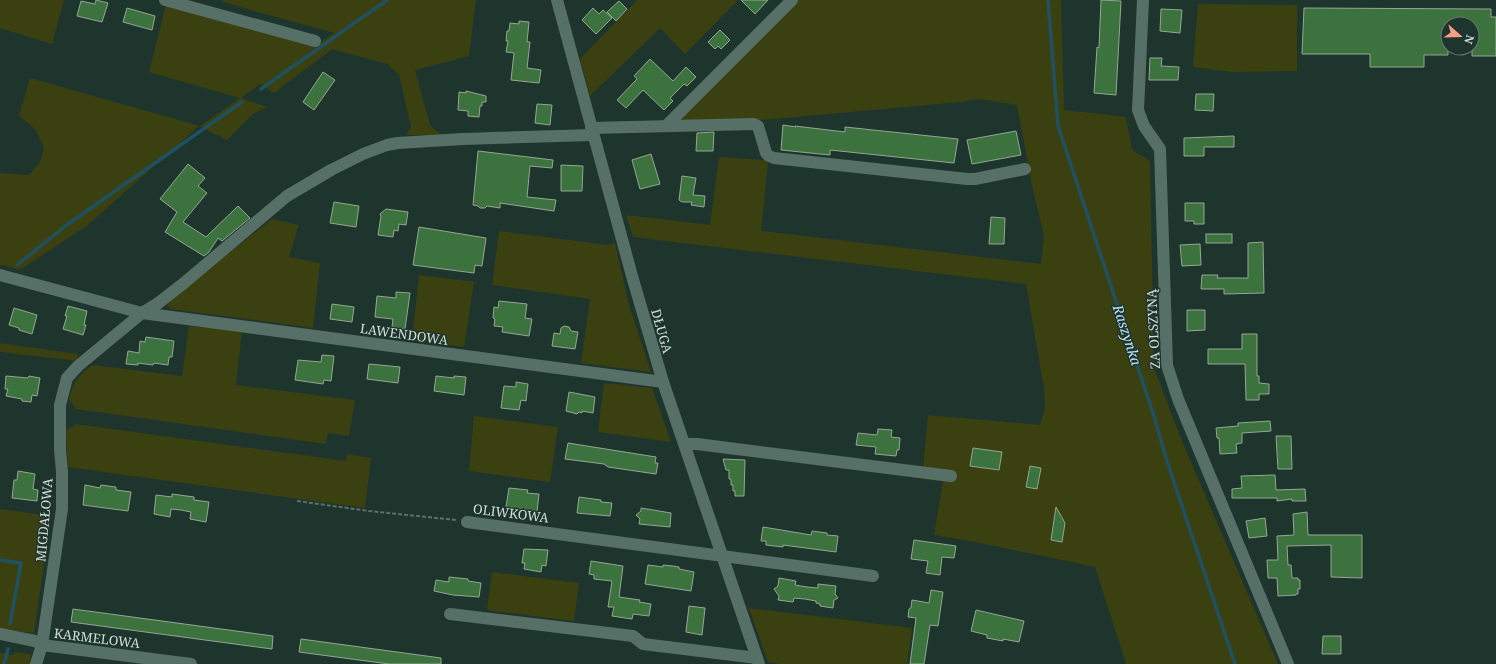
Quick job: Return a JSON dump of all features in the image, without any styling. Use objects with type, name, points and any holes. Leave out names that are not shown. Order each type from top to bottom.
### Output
[{"type":"street","points":[[165,0],[315,40]]},
{"type":"street","name":"DŁUGA","points":[[557,0],[632,276],[663,382],[758,661]]},
{"type":"street","points":[[666,126],[792,0]]},
{"type":"street","name":"ZA OLSZYNĄ","points":[[1143,0],[1138,110],[1144,126],[1160,149],[1167,365],[1178,400],[1288,664]]},
{"type":"street","points":[[142,313],[157,304],[184,283],[286,196],[331,170],[369,152],[387,145],[398,143],[666,126],[754,124],[758,126],[766,153],[774,158],[967,179],[975,179],[1025,169]]},
{"type":"street","name":"LAWENDOWA","points":[[0,275],[142,313],[663,382]]},
{"type":"street","name":"MIGDAŁOWA","points":[[36,664],[42,645],[62,509],[60,405],[67,378],[78,366],[142,313]]},
{"type":"street","points":[[685,444],[697,444],[951,476]]},
{"type":"street","name":"OLIWKOWA","points":[[467,522],[873,576]]},
{"type":"street","points":[[450,614],[633,636],[643,644],[758,661]]},
{"type":"street","name":"KARMELOWA","points":[[0,634],[35,641],[42,645],[191,664]]},
{"type":"path","name":"OLIWKOWA","points":[[297,501],[467,522]]},
{"type":"green space","points":[[0,0],[64,0],[52,44],[0,28]]},
{"type":"green space","points":[[223,0],[476,0],[469,56],[415,70],[430,125],[441,135],[406,135],[411,127],[399,75],[387,64],[332,49],[274,93],[260,84],[241,98],[267,107],[253,114],[227,140],[199,126],[88,225],[20,270],[0,265],[0,173],[29,175],[40,162],[44,148],[36,130],[19,116],[30,78],[200,126],[240,98],[149,72],[166,5],[316,45],[334,33],[223,2]]},
{"type":"green space","points":[[637,0],[738,0],[685,54],[660,28],[590,96],[580,59]]},
{"type":"green space","points":[[798,0],[1061,0],[1064,110],[1126,117],[1132,150],[1150,161],[1154,368],[1181,439],[1278,664],[1126,664],[1095,567],[934,535],[943,481],[922,479],[928,415],[1040,425],[1045,408],[1044,389],[1026,284],[633,237],[626,215],[710,225],[719,157],[764,160],[768,163],[761,231],[1041,264],[1044,236],[1033,190],[1017,105],[979,99],[961,102],[750,121],[674,123]]},
{"type":"green space","points":[[1198,4],[1297,5],[1297,71],[1231,72],[1193,67]]},
{"type":"green space","points":[[272,219],[299,225],[289,257],[320,263],[313,328],[171,309],[167,304],[170,298]]},
{"type":"green space","points":[[499,231],[608,245],[615,243],[629,305],[651,372],[581,363],[590,299],[492,285]]},
{"type":"green space","points":[[419,275],[474,282],[464,347],[412,340]]},
{"type":"green space","points":[[189,326],[242,331],[236,385],[355,400],[349,436],[328,433],[326,444],[76,409],[69,399],[77,379],[93,365],[182,376]]},
{"type":"green space","points":[[0,343],[78,354],[77,361],[0,352]]},
{"type":"green space","points":[[604,383],[652,388],[671,442],[598,432]]},
{"type":"green space","points":[[474,416],[558,427],[550,482],[469,471]]},
{"type":"green space","points":[[76,424],[346,461],[347,454],[371,458],[365,508],[68,467],[66,431]]},
{"type":"green space","points":[[0,509],[51,516],[34,633],[0,629]]},
{"type":"green space","points":[[492,572],[579,583],[574,621],[487,610]]},
{"type":"green space","points":[[749,608],[912,628],[907,664],[781,664],[768,662]]},
{"type":"green space","points":[[14,652],[31,654],[30,664],[0,664],[0,653],[13,655]]},
{"type":"building","points":[[96,0],[108,3],[102,22],[77,16],[81,1],[95,4]]},
{"type":"building","points":[[741,0],[768,0],[755,14]]},
{"type":"building","points":[[1101,0],[1121,1],[1116,95],[1094,93],[1097,47],[1099,48]]},
{"type":"building","points":[[619,1],[627,9],[616,21],[607,12]]},
{"type":"building","points":[[127,8],[155,16],[152,30],[123,22]]},
{"type":"building","points":[[593,8],[599,14],[603,10],[612,18],[596,34],[582,20]]},
{"type":"building","points":[[1304,8],[1491,9],[1491,17],[1496,17],[1496,56],[1480,56],[1480,16],[1440,16],[1440,55],[1424,55],[1424,67],[1370,67],[1370,54],[1302,54]]},
{"type":"building","points":[[1161,9],[1182,10],[1180,33],[1160,31]]},
{"type":"building","points":[[519,21],[529,22],[527,42],[530,42],[527,68],[541,70],[539,83],[511,80],[514,53],[506,52],[508,41],[506,41],[507,31],[509,31],[510,23],[519,24]]},
{"type":"building","points":[[720,30],[730,40],[721,49],[718,46],[715,49],[708,42]]},
{"type":"building","points":[[1150,58],[1162,58],[1161,66],[1179,67],[1178,80],[1149,80]]},
{"type":"building","points":[[650,59],[673,81],[686,67],[696,77],[687,86],[684,84],[670,98],[673,101],[664,110],[643,90],[626,108],[617,100],[637,79],[634,76]]},
{"type":"building","points":[[323,72],[335,80],[314,110],[303,102]]},
{"type":"building","points":[[466,91],[486,96],[486,102],[482,102],[482,106],[480,106],[479,117],[468,116],[468,111],[458,110],[459,92],[466,93]]},
{"type":"building","points":[[1196,94],[1214,94],[1213,111],[1195,110]]},
{"type":"building","points":[[537,104],[552,105],[550,125],[535,123]]},
{"type":"building","points":[[783,125],[845,132],[845,127],[958,139],[954,163],[830,150],[830,155],[781,150]]},
{"type":"building","points":[[1016,131],[1021,155],[972,164],[967,140]]},
{"type":"building","points":[[714,132],[713,151],[696,151],[697,133]]},
{"type":"building","points":[[1234,136],[1234,147],[1204,147],[1204,156],[1184,156],[1184,138]]},
{"type":"building","points":[[478,151],[553,160],[552,168],[530,166],[527,197],[556,200],[554,211],[500,203],[500,208],[487,206],[485,208],[480,208],[473,205]]},
{"type":"building","points":[[651,154],[660,184],[640,189],[632,160]]},
{"type":"building","points":[[188,164],[205,178],[198,186],[207,193],[183,222],[206,237],[238,206],[250,218],[222,241],[218,238],[209,252],[204,256],[165,232],[177,212],[160,199]]},
{"type":"building","points":[[561,165],[583,166],[582,191],[561,191]]},
{"type":"building","points":[[682,176],[696,178],[693,195],[705,196],[704,207],[691,205],[692,202],[682,202],[679,200]]},
{"type":"building","points":[[334,202],[359,206],[356,227],[330,223]]},
{"type":"building","points":[[1185,203],[1204,203],[1204,224],[1194,224],[1194,221],[1185,221]]},
{"type":"building","points":[[386,209],[408,212],[406,225],[399,224],[398,231],[394,230],[393,237],[378,235],[380,214]]},
{"type":"building","points":[[991,217],[1005,218],[1004,244],[989,244]]},
{"type":"building","points":[[419,227],[486,238],[482,266],[475,265],[474,273],[413,265]]},
{"type":"building","points":[[1206,234],[1232,234],[1232,243],[1206,243]]},
{"type":"building","points":[[1263,242],[1264,293],[1224,294],[1224,289],[1201,289],[1202,275],[1218,275],[1217,278],[1248,278],[1248,243]]},
{"type":"building","points":[[1200,244],[1201,265],[1182,266],[1180,245]]},
{"type":"building","points":[[396,292],[410,293],[405,329],[392,327],[393,319],[375,317],[377,296],[396,298]]},
{"type":"building","points":[[499,301],[527,304],[525,318],[532,319],[529,336],[502,332],[503,327],[494,326],[494,307],[498,308]]},
{"type":"building","points":[[332,304],[354,307],[352,322],[330,319]]},
{"type":"building","points":[[68,306],[87,311],[84,325],[86,325],[83,335],[63,329]]},
{"type":"building","points":[[14,308],[37,315],[32,334],[9,325]]},
{"type":"building","points":[[1187,310],[1205,310],[1205,330],[1187,331]]},
{"type":"building","points":[[564,326],[569,327],[571,331],[578,332],[575,349],[552,346],[554,333],[560,334],[561,328]]},
{"type":"building","points":[[1242,334],[1257,334],[1257,376],[1259,376],[1259,383],[1269,384],[1269,394],[1259,394],[1259,400],[1246,400],[1245,364],[1208,364],[1208,349],[1242,349]]},
{"type":"building","points":[[146,337],[174,341],[172,357],[169,357],[168,365],[154,363],[153,365],[138,363],[138,365],[126,364],[128,351],[139,353],[140,341],[145,342]]},
{"type":"building","points":[[322,355],[334,356],[331,381],[324,380],[323,384],[295,380],[298,360],[321,362]]},
{"type":"building","points":[[369,364],[400,367],[398,383],[367,379]]},
{"type":"building","points":[[6,376],[28,378],[29,376],[40,378],[37,396],[32,395],[31,402],[6,396],[8,389],[5,389]]},
{"type":"building","points":[[436,376],[454,378],[454,376],[466,377],[464,395],[434,391]]},
{"type":"building","points":[[516,382],[528,384],[526,401],[521,400],[519,410],[501,408],[504,386],[516,387]]},
{"type":"building","points":[[569,392],[595,397],[593,413],[582,411],[582,413],[579,412],[577,414],[566,411]]},
{"type":"building","points":[[1270,421],[1271,431],[1242,433],[1242,443],[1236,444],[1237,453],[1220,454],[1219,438],[1217,438],[1216,428],[1238,426],[1238,423]]},
{"type":"building","points":[[878,429],[892,430],[891,437],[900,438],[899,450],[897,450],[896,456],[875,454],[876,447],[856,445],[858,433],[877,435]]},
{"type":"building","points":[[1276,436],[1291,436],[1292,469],[1278,469]]},
{"type":"building","points":[[568,443],[656,457],[655,463],[658,463],[656,474],[608,467],[604,464],[565,459]]},
{"type":"building","points":[[973,448],[1002,452],[999,470],[970,466]]},
{"type":"building","points":[[723,459],[745,460],[744,496],[735,496],[733,485],[731,485],[731,479],[729,479],[729,470],[726,470]]},
{"type":"building","points":[[1030,466],[1041,468],[1037,489],[1026,487]]},
{"type":"building","points":[[18,471],[35,474],[33,489],[38,490],[37,501],[12,498],[14,480],[17,480]]},
{"type":"building","points":[[1275,475],[1276,490],[1305,489],[1306,501],[1292,501],[1292,499],[1277,501],[1277,498],[1232,498],[1232,489],[1242,488],[1241,476]]},
{"type":"building","points":[[85,485],[100,488],[101,485],[116,487],[116,490],[131,492],[128,511],[83,505]]},
{"type":"building","points":[[509,488],[528,490],[527,493],[539,494],[537,512],[506,507]]},
{"type":"building","points":[[172,494],[194,497],[194,500],[209,502],[206,522],[190,519],[191,512],[181,510],[171,509],[170,517],[154,514],[156,495],[172,497]]},
{"type":"building","points":[[579,497],[612,503],[610,516],[577,513]]},
{"type":"building","points":[[1056,507],[1065,523],[1062,542],[1051,540]]},
{"type":"building","points":[[641,508],[671,513],[670,527],[639,524],[640,519],[636,515],[641,511]]},
{"type":"building","points":[[1307,512],[1308,535],[1362,535],[1362,578],[1331,577],[1331,545],[1287,546],[1288,565],[1291,565],[1292,578],[1298,578],[1298,580],[1300,580],[1300,589],[1298,589],[1298,594],[1296,595],[1278,596],[1277,578],[1268,578],[1267,560],[1278,560],[1277,536],[1294,535],[1293,514]]},
{"type":"building","points":[[1265,518],[1267,536],[1249,538],[1246,521]]},
{"type":"building","points":[[763,527],[811,535],[812,531],[838,536],[836,552],[783,545],[783,547],[766,545],[766,541],[761,541]]},
{"type":"building","points":[[914,540],[956,546],[954,558],[942,557],[940,575],[926,573],[928,561],[911,559]]},
{"type":"building","points":[[524,549],[548,550],[546,566],[542,565],[541,572],[524,569],[525,563],[522,563]]},
{"type":"building","points":[[591,561],[623,566],[619,597],[640,600],[639,602],[651,604],[649,616],[633,614],[632,619],[612,616],[614,607],[608,607],[612,581],[594,579],[594,575],[589,574]]},
{"type":"building","points":[[648,565],[663,567],[663,565],[673,566],[679,567],[679,569],[694,572],[691,591],[645,584]]},
{"type":"building","points":[[449,577],[468,579],[468,581],[481,583],[479,597],[453,595],[434,591],[436,580],[449,582]]},
{"type":"building","points":[[779,578],[796,581],[795,585],[807,587],[818,588],[818,584],[836,586],[835,594],[838,598],[834,600],[833,608],[820,606],[820,604],[816,603],[816,601],[805,599],[794,598],[793,602],[778,600],[779,596],[774,589],[778,586]]},
{"type":"building","points":[[931,590],[943,592],[938,626],[930,625],[924,664],[910,664],[916,618],[908,617],[909,609],[911,608],[912,600],[929,603]]},
{"type":"building","points":[[689,606],[705,608],[702,635],[686,632]]},
{"type":"building","points":[[73,609],[273,636],[272,649],[71,622]]},
{"type":"building","points":[[976,610],[1024,621],[1019,642],[987,638],[987,635],[971,631]]},
{"type":"building","points":[[1323,636],[1341,636],[1341,654],[1322,654]]},
{"type":"building","points":[[301,639],[441,658],[441,664],[389,664],[299,652]]},
{"type":"waterway","points":[[261,89],[387,0]]},
{"type":"waterway","name":"Raszynka","points":[[1048,0],[1058,126],[1235,664]]},
{"type":"waterway","points":[[17,265],[68,224],[242,102]]},
{"type":"waterway","points":[[0,560],[21,563],[10,624]]},
{"type":"waterway","points":[[4,664],[8,649]]}]
